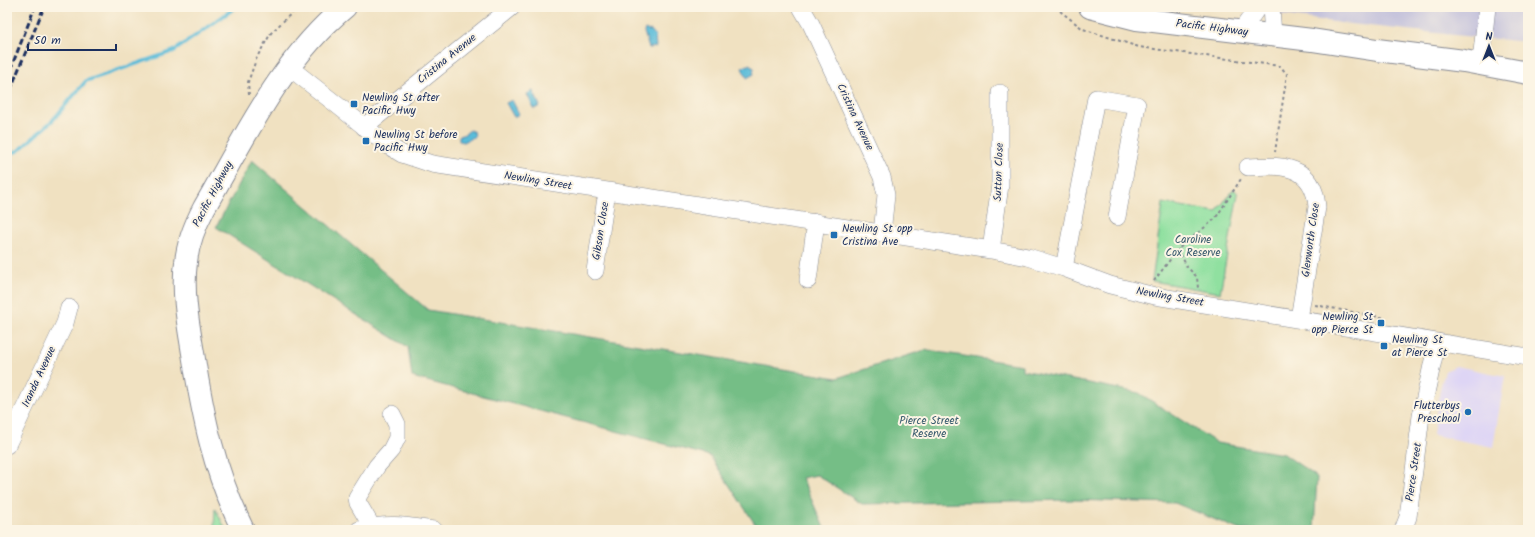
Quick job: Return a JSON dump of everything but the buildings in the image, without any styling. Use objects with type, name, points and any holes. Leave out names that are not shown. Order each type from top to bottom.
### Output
[{"type":"main road","name":"Pacific Highway","points":[[243,530],[219,471],[204,421],[189,327],[185,283],[189,243],[195,225],[204,208],[253,123],[289,67],[316,33],[345,7]]},
{"type":"main road","name":"Pacific Highway","points":[[1090,7],[1137,19],[1312,40],[1438,46],[1528,73]]},
{"type":"main road","name":"Pacific Highway","points":[[1481,58],[1528,60]]},
{"type":"street","name":"Cristina Avenue","points":[[364,127],[512,7]]},
{"type":"street","name":"Cristina Avenue","points":[[801,7],[815,31],[882,177],[886,195],[882,233]]},
{"type":"street","points":[[1241,31],[1258,7]]},
{"type":"street","points":[[1271,7],[1273,35]]},
{"type":"street","points":[[1481,58],[1487,7]]},
{"type":"street","name":"Newling Street","points":[[289,67],[390,146],[402,154],[432,164],[991,250],[1028,257],[1064,268],[1110,285],[1142,293],[1528,357]]},
{"type":"street","name":"Sutton Close","points":[[991,250],[1000,185],[1000,93]]},
{"type":"street","points":[[1064,268],[1096,98],[1137,105],[1117,217]]},
{"type":"street","name":"Glenworth Close","points":[[1248,167],[1273,166],[1298,171],[1312,185],[1316,196],[1317,207],[1299,319]]},
{"type":"street","name":"Gibson Close","points":[[594,271],[607,191]]},
{"type":"street","points":[[808,280],[816,222]]},
{"type":"street","name":"Iranda Avenue","points":[[7,444],[64,322],[69,308]]},
{"type":"street","name":"Pierce Street","points":[[1403,530],[1408,517],[1422,416],[1437,342]]},
{"type":"street","points":[[392,414],[397,424],[397,438],[391,450],[377,466],[357,498],[366,528],[397,524],[434,530]]},
{"type":"path","points":[[250,96],[248,82],[257,57],[271,33],[298,7]]},
{"type":"path","points":[[1060,10],[1083,29],[1139,47],[1280,66],[1287,74],[1273,166]]},
{"type":"path","points":[[1142,293],[1153,283],[1178,249],[1215,219],[1237,186]]},
{"type":"path","points":[[1178,249],[1187,267],[1197,277],[1199,302]]},
{"type":"shaded area","points":[[1225,7],[1528,7],[1528,42],[1341,23]]},
{"type":"shaded area","name":"Flutterbys Preschool","points":[[1456,366],[1505,376],[1493,447],[1433,435],[1440,389],[1445,371]]},
{"type":"green space","name":"Pierce Street Reserve","points":[[252,160],[428,310],[837,378],[925,350],[1022,365],[1022,370],[1139,393],[1217,443],[1284,454],[1317,477],[1314,530],[1240,530],[1175,503],[1072,500],[862,504],[817,475],[802,478],[825,530],[759,530],[710,456],[412,377],[408,347],[216,227]]},
{"type":"green space","name":"Caroline Cox Reserve","points":[[1234,189],[1238,194],[1220,293],[1152,281],[1163,203],[1216,212]]},
{"type":"green space","points":[[215,508],[226,530],[214,530]]},
{"type":"water","points":[[645,29],[649,31],[651,30],[655,35],[656,47],[649,48],[644,32]]},
{"type":"water","points":[[750,64],[751,67],[755,69],[753,71],[754,74],[747,78],[742,68]]},
{"type":"water","points":[[533,91],[540,106],[534,109],[527,94]]},
{"type":"water","points":[[512,100],[519,114],[514,117],[506,103]]},
{"type":"water","points":[[470,130],[474,132],[475,136],[464,142],[459,141],[459,136]]},
{"type":"waterway","points":[[7,154],[18,151],[52,121],[86,81],[174,51],[236,7]]},
{"type":"railway","points":[[7,78],[35,7]]},
{"type":"railway","points":[[7,98],[44,7]]},
{"type":"place","name":"Newling St after Pacific Hwy","points":[[354,104]]},
{"type":"place","name":"Newling St before Pacific Hwy","points":[[366,141]]},
{"type":"place","name":"Newling St opp Cristina Ave","points":[[834,235]]},
{"type":"place","name":"Newling St opp Pierce St","points":[[1381,323]]},
{"type":"place","name":"Newling St at Pierce St","points":[[1384,346]]},
{"type":"place","name":"Flutterbys Preschool","points":[[1468,412]]}]
